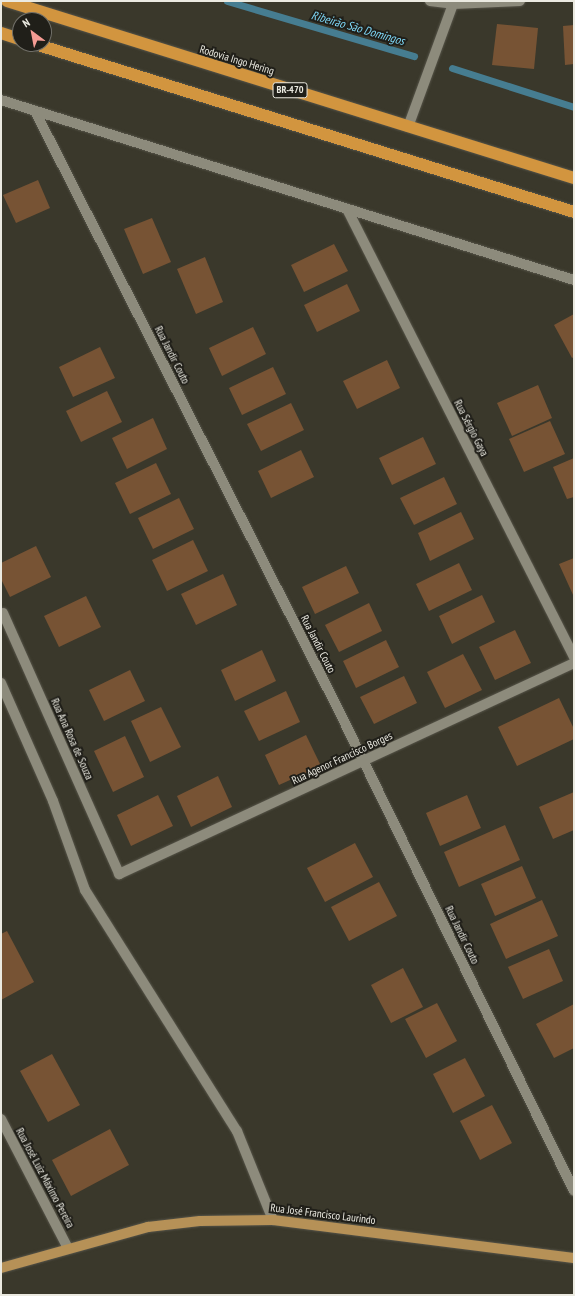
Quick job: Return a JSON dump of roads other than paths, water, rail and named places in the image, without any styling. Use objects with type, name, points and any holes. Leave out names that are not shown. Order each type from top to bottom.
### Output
[{"type":"highway","name":"Rodovia Ingo Hering","points":[[7,1],[574,178]]},
{"type":"highway","points":[[1,33],[12,36]]},
{"type":"highway","points":[[52,49],[574,212]]},
{"type":"main road","name":"Rua José Francisco Laurindo","points":[[1,1268],[68,1248],[148,1227],[200,1221],[274,1220],[574,1258]]},
{"type":"street","points":[[430,1],[453,4],[520,1]]},
{"type":"street","points":[[408,127],[453,4]]},
{"type":"street","points":[[1,100],[574,280]]},
{"type":"street","name":"Rua Jandir Couto","points":[[35,111],[363,761],[574,1191]]},
{"type":"street","name":"Rua Sérgio Gaya","points":[[347,209],[574,657]]},
{"type":"street","name":"Rua Ana Rosa de Souza","points":[[4,613],[119,874]]},
{"type":"street","name":"Rua Agenor Francisco Borges","points":[[119,874],[574,663]]},
{"type":"street","points":[[1,682],[53,801],[85,890],[237,1131],[274,1220]]},
{"type":"street","name":"Rua José Luiz Máximo Pereira","points":[[1,1119],[68,1248]]},
{"type":"waterway","name":"Ribeirão São Domingos","points":[[227,1],[414,56]]},
{"type":"waterway","name":"Ribeirão São Domingos","points":[[452,68],[574,107]]}]
